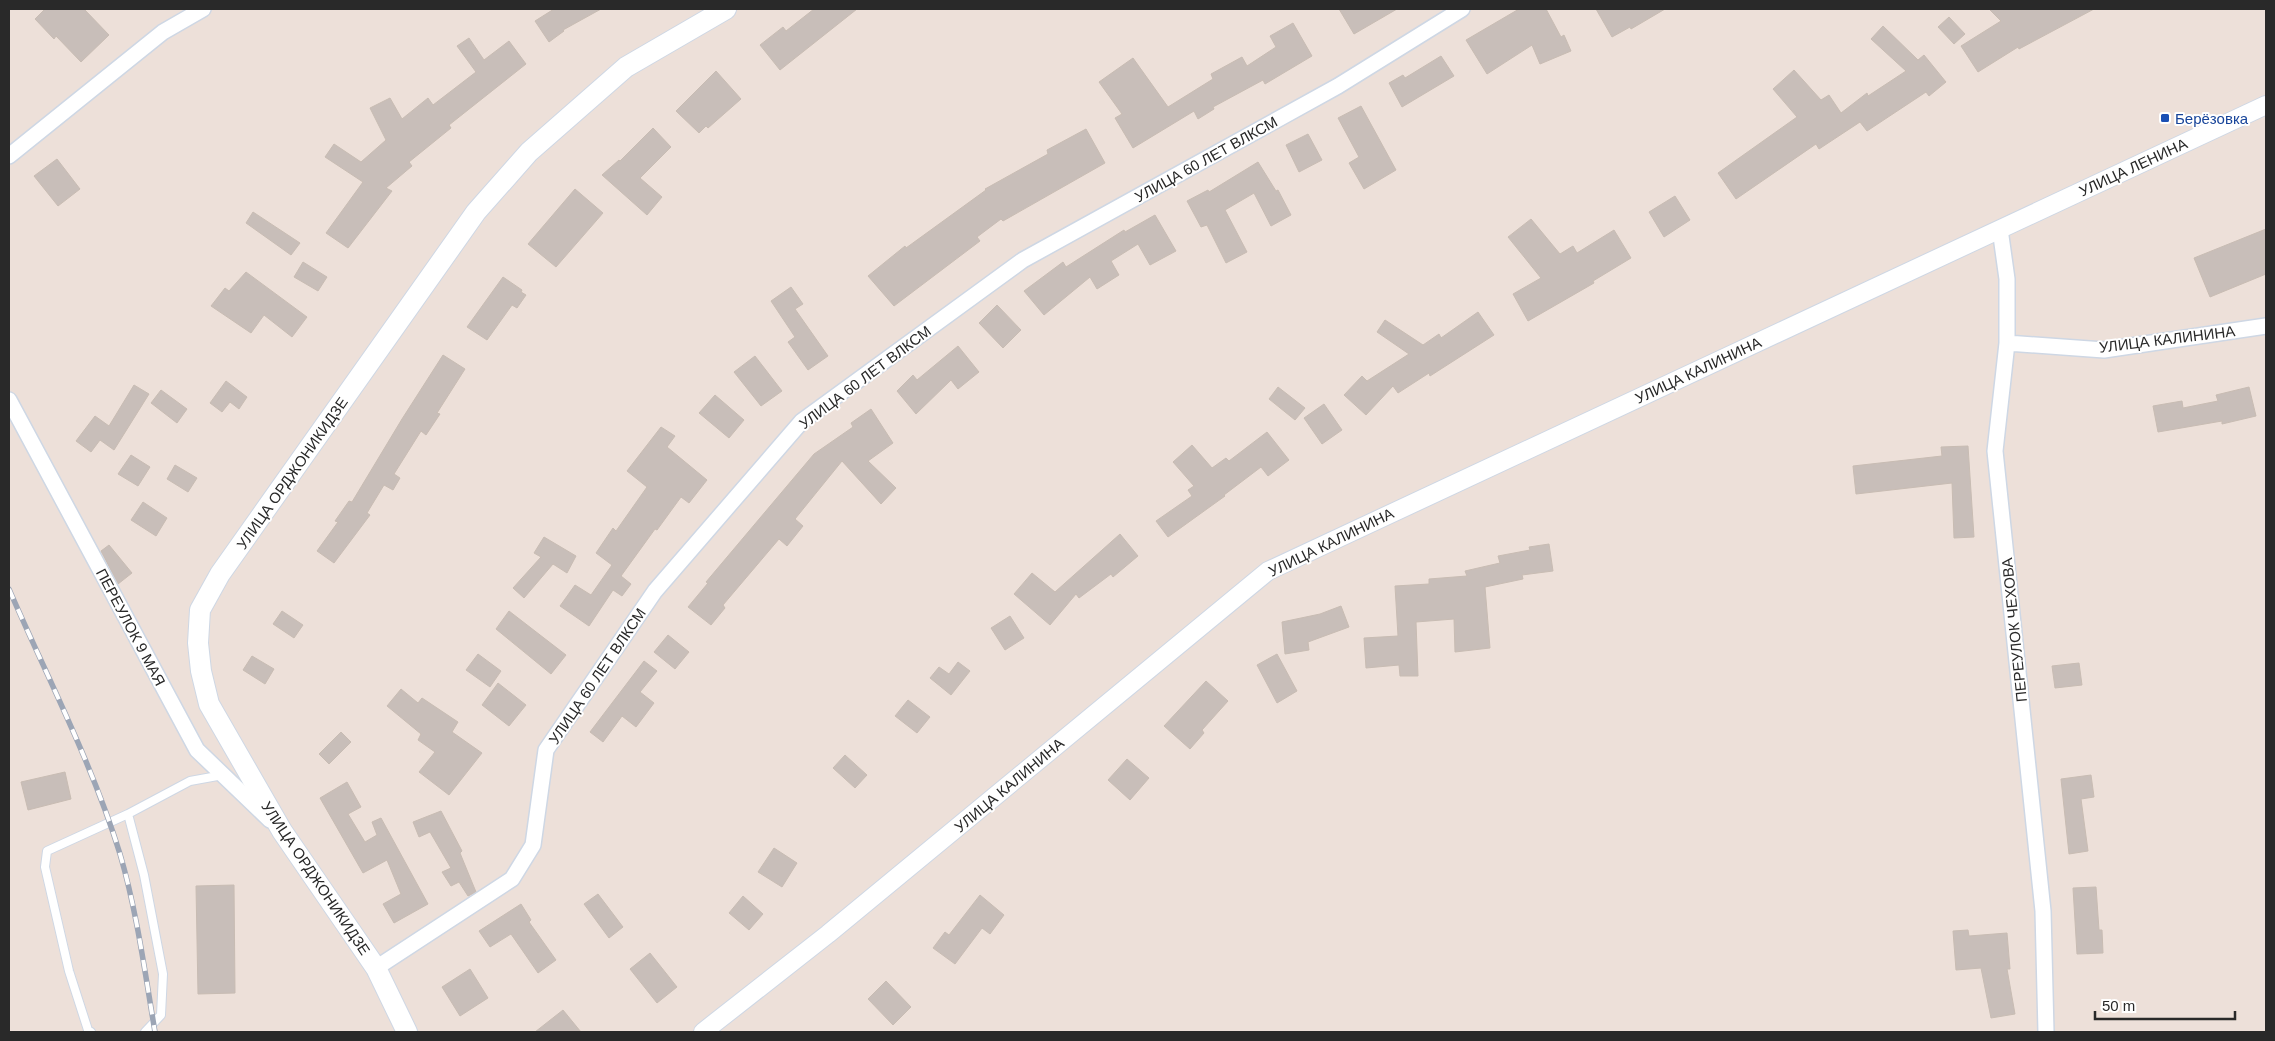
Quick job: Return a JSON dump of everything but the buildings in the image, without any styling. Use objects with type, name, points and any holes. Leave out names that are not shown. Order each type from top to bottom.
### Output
[{"type":"main road","name":"УЛИЦА ОРДЖОНИКИДЗЕ","points":[[407,1032],[376,968],[282,832],[209,704],[201,671],[198,643],[200,610],[220,574],[470,220],[500,185],[529,152],[626,67],[726,9]]},
{"type":"street","points":[[9,156],[163,32],[203,9]]},
{"type":"street","name":"УЛИЦА 60 ЛЕТ ВЛКСМ","points":[[376,968],[512,879],[533,845],[546,750],[655,591],[802,421],[1023,260],[1338,86],[1462,9]]},
{"type":"street","name":"УЛИЦА ЛЕНИНА","points":[[2000,229],[2266,105]]},
{"type":"street","name":"ПЕРЕУЛОК ЧЕХОВА","points":[[2000,229],[2007,279],[2007,343],[1995,451],[2043,911],[2046,1032]]},
{"type":"street","name":"УЛИЦА КАЛИНИНА","points":[[703,1032],[828,934],[1268,571],[2000,229]]},
{"type":"street","name":"УЛИЦА КАЛИНИНА","points":[[2007,343],[2104,350],[2266,326]]},
{"type":"street","name":"ПЕРЕУЛОК 9 МАЯ","points":[[9,400],[197,750],[282,832]]},
{"type":"lane","points":[[91,1032],[88,1030],[68,971],[45,867],[47,851],[128,814],[190,781],[223,775]]},
{"type":"lane","points":[[128,814],[144,875],[163,974],[161,1014],[145,1032]]},
{"type":"railway","points":[[9,589],[83,753],[109,820],[126,876],[136,920],[155,1032]]},
{"type":"place","name":"Берёзовка","points":[[2165,118]]}]
